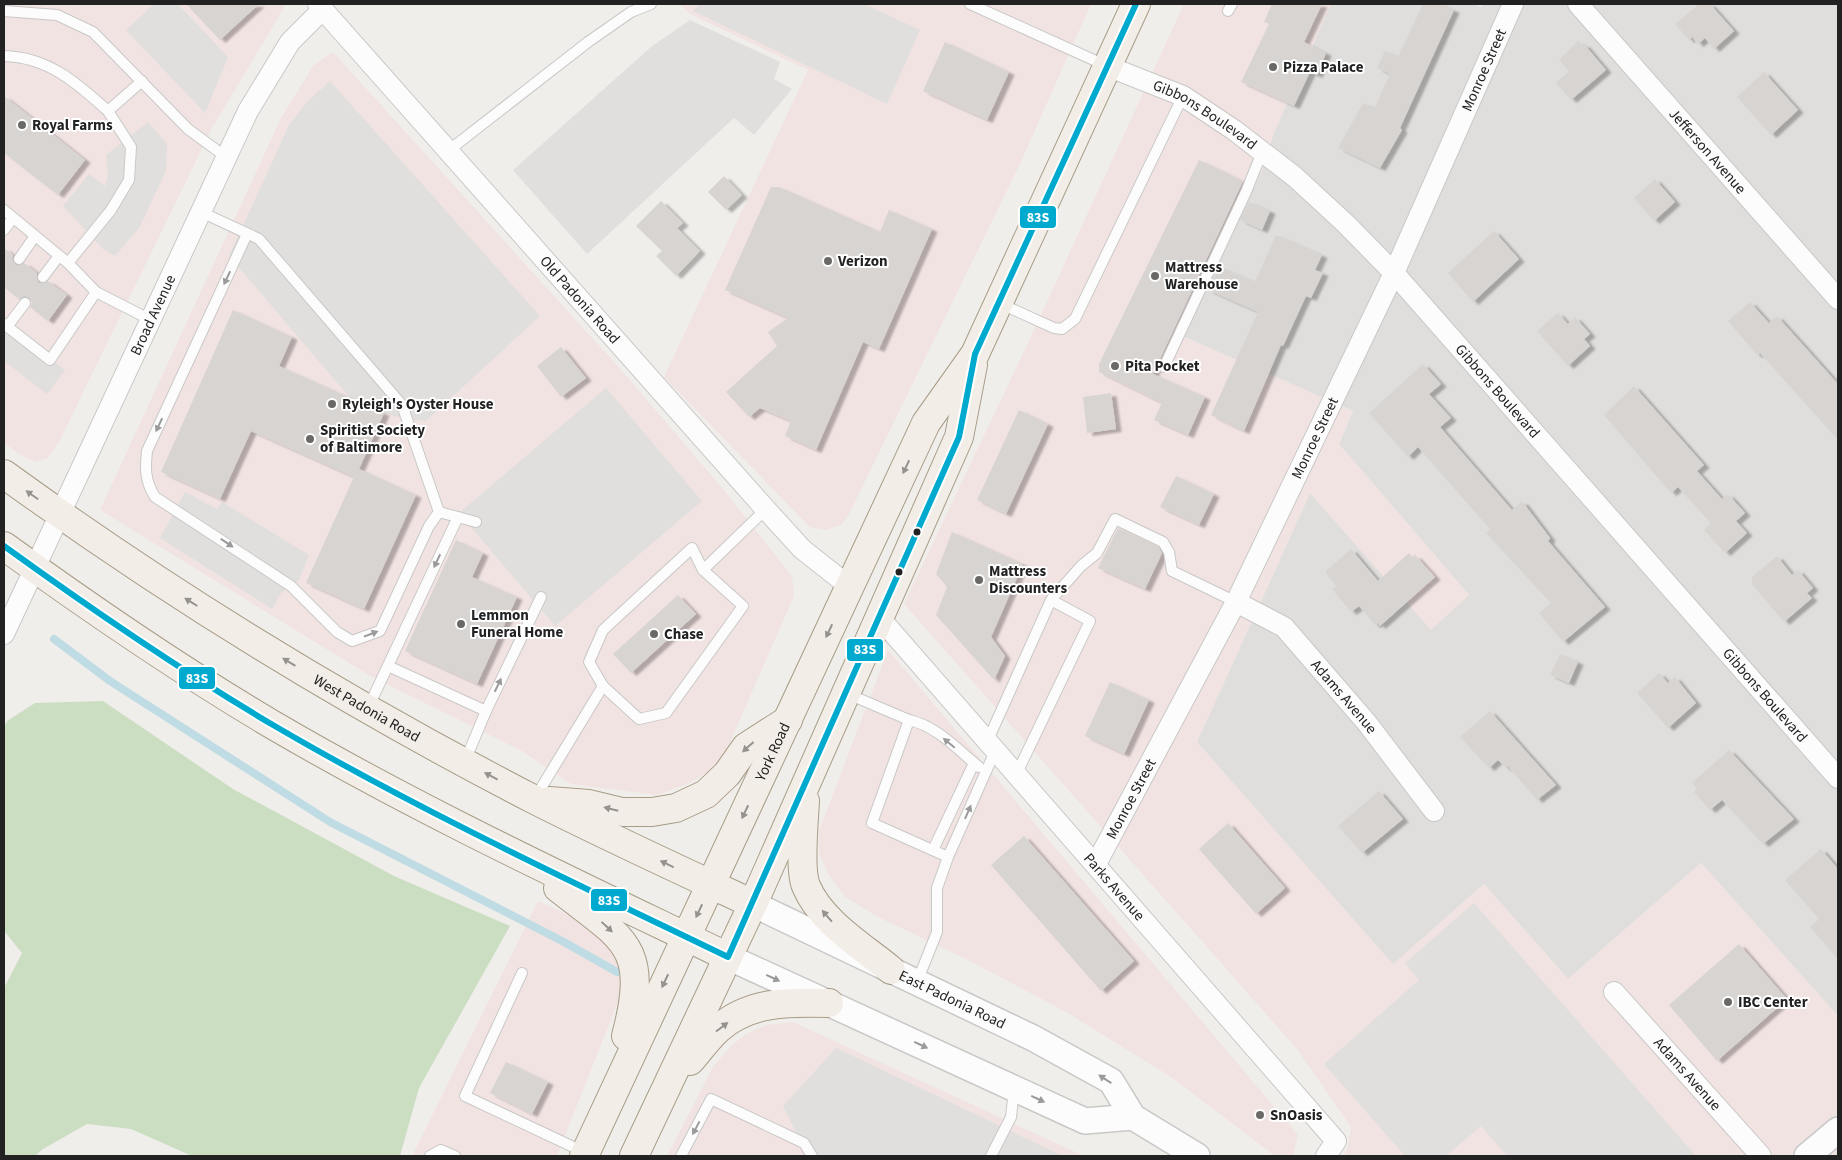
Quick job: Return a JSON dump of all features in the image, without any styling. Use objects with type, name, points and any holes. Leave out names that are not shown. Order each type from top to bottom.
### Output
[{"type":"main road","name":"York Road","points":[[584,1154],[926,423],[975,354],[1136,4]]},
{"type":"main road","name":"York Road","points":[[634,1156],[753,904],[958,437],[975,354]]},
{"type":"main road","name":"West Padonia Road","points":[[4,474],[60,515],[147,574],[368,709],[534,799],[753,904]]},
{"type":"main road","points":[[4,546],[111,623],[274,726],[415,803],[514,854],[728,958]]},
{"type":"main road","points":[[534,799],[589,804],[622,812],[652,812],[676,808],[706,794],[727,774],[746,747],[788,720]]},
{"type":"main road","points":[[806,785],[803,862],[805,884],[817,903],[833,922],[891,970]]},
{"type":"main road","points":[[514,854],[607,925],[623,943],[633,960],[636,979],[635,1001],[607,1106]]},
{"type":"main road","points":[[667,1089],[718,1029],[744,1012],[769,1004],[793,1002],[829,1003]]},
{"type":"street","name":"Monroe Street","points":[[1096,864],[1236,602],[1394,272],[1513,4]]},
{"type":"street","name":"Jefferson Avenue","points":[[1578,4],[1838,298]]},
{"type":"street","name":"Old Padonia Road","points":[[321,6],[802,549],[850,587]]},
{"type":"street","name":"Broad Avenue","points":[[4,634],[248,111],[271,70],[290,42],[321,6]]},
{"type":"street","name":"Gibbons Boulevard","points":[[1107,66],[1183,96],[1262,152],[1324,204],[1394,272],[1838,778]]},
{"type":"street","name":"Adams Avenue","points":[[1236,602],[1284,627],[1367,723],[1434,812]]},
{"type":"street","name":"Parks Avenue","points":[[879,617],[992,744],[1336,1141],[1326,1156]]},
{"type":"street","name":"East Padonia Road","points":[[753,904],[1033,1038],[1111,1081],[1133,1117],[1197,1156]]},
{"type":"street","points":[[728,958],[1085,1121],[1133,1117]]},
{"type":"street","name":"Adams Avenue","points":[[1614,992],[1761,1156]]},
{"type":"street","points":[[1807,1156],[1838,1130]]},
{"type":"lane","points":[[448,151],[588,42],[631,12],[651,4]]},
{"type":"lane","points":[[970,4],[1107,66]]},
{"type":"lane","points":[[4,11],[57,15],[76,22],[93,32],[188,129],[226,157]]},
{"type":"lane","points":[[4,56],[22,56],[69,76],[108,111],[131,147],[129,180],[111,210],[68,263]]},
{"type":"lane","points":[[108,111],[142,81]]},
{"type":"lane","points":[[998,303],[1054,328],[1062,329],[1075,319],[1183,96]]},
{"type":"lane","points":[[1164,367],[1246,192],[1262,152]]},
{"type":"lane","points":[[4,210],[68,263],[96,292],[151,320]]},
{"type":"lane","points":[[200,212],[259,239],[402,405],[439,512]]},
{"type":"lane","points":[[4,230],[13,218]]},
{"type":"lane","points":[[247,234],[147,451],[145,470],[147,485],[155,497],[291,586],[337,632],[352,642],[380,631],[429,526],[439,512]]},
{"type":"lane","points":[[19,259],[35,236]]},
{"type":"lane","points":[[43,277],[59,256]]},
{"type":"lane","points":[[25,303],[5,326],[50,360],[96,292]]},
{"type":"lane","points":[[703,570],[766,509]]},
{"type":"lane","points":[[439,512],[476,522]]},
{"type":"lane","points":[[368,709],[458,517]]},
{"type":"lane","points":[[917,982],[937,932],[937,888],[948,857],[986,773],[992,744],[1051,600],[1081,566],[1097,554],[1115,518],[1163,542],[1169,552],[1172,571],[1236,602]]},
{"type":"lane","points":[[692,548],[703,570],[743,606],[666,713],[638,719],[603,686],[589,662],[603,630],[692,548]]},
{"type":"lane","points":[[464,762],[486,711],[541,597]]},
{"type":"lane","points":[[1017,773],[1090,621],[1051,600]]},
{"type":"lane","points":[[388,666],[486,711]]},
{"type":"lane","points":[[534,799],[603,686]]},
{"type":"lane","points":[[846,693],[909,720],[921,722],[936,731],[986,773]]},
{"type":"lane","points":[[909,720],[872,823],[948,857]]},
{"type":"lane","points":[[933,850],[974,763]]},
{"type":"lane","points":[[522,973],[465,1096],[584,1154]]},
{"type":"lane","points":[[991,1156],[1003,1137],[1011,1117],[1014,1088]]},
{"type":"lane","points":[[681,1156],[711,1099],[804,1143],[812,1156]]},
{"type":"lane","points":[[430,1156],[441,1150],[455,1156]]},
{"type":"shaded area","points":[[4,4],[283,4],[284,8],[212,128],[60,440],[48,458],[35,462],[19,454],[4,443]]},
{"type":"shaded area","points":[[154,4],[178,4],[228,57],[205,113],[126,30]]},
{"type":"shaded area","points":[[680,4],[1091,4],[1019,166],[849,514],[841,525],[826,530],[810,527],[664,377],[808,70],[690,14]]},
{"type":"shaded area","points":[[700,4],[864,4],[920,30],[887,104],[693,11]]},
{"type":"shaded area","points":[[1184,4],[1331,4],[1273,135],[1262,171],[1182,336],[1353,411],[1339,444],[1469,595],[1431,630],[1310,493],[1197,742],[1393,964],[1484,884],[1568,979],[1701,863],[1838,1016],[1838,1156],[1344,1156],[1348,1147],[1351,1127],[1297,1049],[904,604],[1028,343]]},
{"type":"shaded area","points":[[1331,4],[1474,4],[1481,7],[1482,4],[1838,4],[1838,1016],[1701,863],[1568,979],[1484,884],[1393,965],[1197,742],[1310,493],[1431,629],[1469,595],[1339,444],[1353,411],[1182,336],[1262,171],[1273,135]]},
{"type":"shaded area","points":[[690,20],[780,62],[774,79],[792,89],[754,135],[734,118],[587,254],[513,170],[651,47]]},
{"type":"shaded area","points":[[333,52],[622,371],[723,489],[792,576],[794,596],[720,765],[689,783],[657,795],[571,784],[522,751],[372,677],[100,510],[281,118],[313,66]]},
{"type":"shaded area","points":[[330,81],[540,316],[426,421],[407,420],[384,413],[351,399],[229,256],[289,125],[308,101]]},
{"type":"shaded area","points":[[148,122],[167,144],[166,171],[139,228],[115,256],[103,249],[63,206],[89,174],[105,186],[108,174],[106,155]]},
{"type":"shaded area","points":[[4,324],[65,370],[47,394],[4,361]]},
{"type":"shaded area","points":[[606,388],[702,501],[555,626],[459,513]]},
{"type":"shaded area","points":[[185,492],[217,509],[222,502],[309,555],[299,580],[281,593],[272,609],[160,538]]},
{"type":"shaded area","points":[[888,650],[1298,1135],[1293,1156],[1275,1156],[1171,1077],[1066,1012],[964,958],[876,916],[844,896],[828,874],[819,853],[819,831]]},
{"type":"shaded area","points":[[538,901],[601,930],[618,948],[623,989],[557,1156],[412,1156]]},
{"type":"shaded area","points":[[1474,903],[1696,1156],[1507,1156],[1481,1126],[1446,1156],[1405,1156],[1324,1064],[1419,980],[1405,963]]},
{"type":"shaded area","points":[[793,1022],[1084,1156],[667,1156],[713,1067],[731,1046],[746,1034],[767,1025]]},
{"type":"shaded area","points":[[836,1048],[1063,1156],[808,1156],[783,1106]]},
{"type":"green space","points":[[103,701],[233,789],[394,876],[510,926],[419,1088],[400,1156],[192,1156],[131,1129],[87,1124],[43,1149],[35,1156],[4,1156],[4,988],[22,953],[4,931],[4,728],[7,721],[35,703]]},
{"type":"building","points":[[186,4],[259,4],[220,40]]},
{"type":"building","points":[[1272,4],[1322,4],[1304,42],[1326,53],[1317,75],[1310,72],[1294,106],[1241,82],[1269,24],[1264,22]]},
{"type":"building","points":[[1423,4],[1440,4],[1454,10],[1400,128],[1402,130],[1380,168],[1338,148],[1363,103],[1374,109],[1390,74],[1377,68],[1385,51],[1398,57]]},
{"type":"building","points":[[1699,4],[1710,4],[1734,31],[1714,49],[1705,38],[1698,44],[1692,37],[1689,40],[1675,24]]},
{"type":"building","points":[[1578,41],[1582,45],[1584,44],[1606,70],[1571,100],[1556,83],[1569,71],[1559,60]]},
{"type":"building","points":[[945,42],[1009,72],[987,120],[923,91]]},
{"type":"building","points":[[1764,72],[1798,110],[1771,135],[1737,97]]},
{"type":"building","name":"Royal Farms","points":[[4,96],[85,160],[58,195],[4,153]]},
{"type":"building","points":[[1199,160],[1243,181],[1153,374],[1205,397],[1188,435],[1154,420],[1162,403],[1099,372],[1099,364]]},
{"type":"building","points":[[724,176],[742,195],[726,210],[708,192]]},
{"type":"building","points":[[1655,179],[1675,202],[1654,221],[1634,198]]},
{"type":"building","name":"Verizon","points":[[771,187],[779,187],[880,232],[889,210],[932,229],[879,349],[863,342],[816,450],[785,436],[791,421],[760,408],[749,417],[726,392],[777,346],[768,332],[788,318],[725,290]]},
{"type":"building","points":[[661,201],[683,223],[677,228],[700,251],[676,276],[656,256],[662,251],[636,226]]},
{"type":"building","points":[[1249,202],[1270,211],[1262,230],[1240,220]]},
{"type":"building","points":[[1494,231],[1519,259],[1473,302],[1448,273]]},
{"type":"building","points":[[1276,235],[1322,255],[1315,270],[1323,273],[1311,298],[1306,296],[1283,346],[1281,345],[1244,431],[1211,415],[1258,312],[1208,290],[1219,267],[1255,282]]},
{"type":"building","points":[[4,248],[13,255],[12,259],[15,264],[19,266],[24,263],[37,273],[39,283],[48,281],[67,295],[48,321],[30,307],[32,303],[29,298],[25,296],[19,299],[4,287]]},
{"type":"building","points":[[1750,302],[1769,323],[1777,316],[1838,384],[1838,440],[1760,353],[1757,355],[1728,321]]},
{"type":"building","points":[[233,310],[292,337],[279,366],[384,413],[359,469],[416,495],[364,609],[306,583],[354,477],[251,431],[220,499],[161,472]]},
{"type":"building","points":[[1558,313],[1568,324],[1575,317],[1590,334],[1584,339],[1590,346],[1568,366],[1537,331]]},
{"type":"building","points":[[561,347],[586,378],[561,397],[537,366]]},
{"type":"building","points":[[1423,364],[1441,384],[1429,394],[1451,418],[1440,427],[1512,510],[1522,501],[1550,538],[1548,541],[1605,607],[1563,642],[1539,613],[1551,603],[1486,533],[1490,529],[1418,447],[1408,457],[1369,413]]},
{"type":"building","points":[[1634,386],[1704,465],[1697,471],[1722,499],[1728,494],[1745,513],[1736,521],[1747,533],[1725,553],[1704,530],[1711,523],[1678,487],[1671,493],[1604,415]]},
{"type":"building","points":[[1111,393],[1116,429],[1087,433],[1083,397]]},
{"type":"building","points":[[1019,410],[1048,424],[1006,514],[977,500]]},
{"type":"building","points":[[1176,476],[1214,494],[1199,525],[1160,507]]},
{"type":"building","points":[[1118,528],[1158,547],[1162,553],[1145,589],[1098,568]]},
{"type":"building","name":"Mattress Discounters","points":[[952,532],[1023,564],[991,637],[1005,656],[994,680],[936,615],[947,587],[936,574]]},
{"type":"building","name":"Lemmon Funeral Home","points":[[456,540],[483,553],[472,577],[517,597],[477,684],[405,651]]},
{"type":"building","points":[[1351,549],[1378,581],[1409,553],[1413,558],[1415,555],[1435,577],[1380,626],[1378,623],[1375,625],[1359,606],[1351,612],[1332,589],[1336,586],[1325,572]]},
{"type":"building","points":[[1777,556],[1792,575],[1798,570],[1813,588],[1807,593],[1812,598],[1784,622],[1752,584],[1752,577]]},
{"type":"building","name":"Chase","points":[[678,595],[696,614],[631,673],[613,654]]},
{"type":"building","points":[[1560,654],[1578,662],[1569,683],[1550,675]]},
{"type":"building","points":[[1659,673],[1668,683],[1675,677],[1696,703],[1668,728],[1637,693]]},
{"type":"building","points":[[1110,682],[1149,700],[1124,754],[1085,736]]},
{"type":"building","points":[[1490,711],[1556,785],[1537,800],[1508,766],[1506,768],[1498,760],[1489,768],[1460,737]]},
{"type":"building","points":[[1729,750],[1794,819],[1763,844],[1722,800],[1710,810],[1694,792],[1697,788],[1692,783]]},
{"type":"building","points":[[1379,791],[1403,819],[1362,853],[1338,826]]},
{"type":"building","points":[[1228,823],[1285,888],[1256,914],[1199,849]]},
{"type":"building","points":[[1024,836],[1134,961],[1101,991],[991,865]]},
{"type":"building","points":[[1821,849],[1838,869],[1838,959],[1810,927],[1819,919],[1785,880]]},
{"type":"building","name":"IBC Center","points":[[1739,944],[1787,999],[1717,1061],[1669,1005]]},
{"type":"building","points":[[506,1062],[548,1082],[532,1114],[490,1093]]},
{"type":"waterway","points":[[54,639],[110,681],[330,822],[564,942],[617,972]]},
{"type":"transit line","name":"83S","points":[[4,546],[170,661],[328,757],[498,846],[728,957],[959,437],[975,354],[1136,4]]},
{"type":"place","name":"Pizza Palace","points":[[1273,67]]},
{"type":"place","name":"Royal Farms","points":[[22,125]]},
{"type":"place","name":"Verizon","points":[[828,261]]},
{"type":"place","name":"Mattress Warehouse","points":[[1155,276]]},
{"type":"place","name":"Pita Pocket","points":[[1115,366]]},
{"type":"place","name":"Ryleigh's Oyster House","points":[[332,404]]},
{"type":"place","name":"Spiritist Society of Baltimore","points":[[310,439]]},
{"type":"place","name":"Mattress Discounters","points":[[979,580]]},
{"type":"place","name":"Lemmon Funeral Home","points":[[461,624]]},
{"type":"place","name":"Chase","points":[[654,634]]},
{"type":"place","name":"IBC Center","points":[[1728,1002]]},
{"type":"place","name":"SnOasis","points":[[1260,1115]]}]
